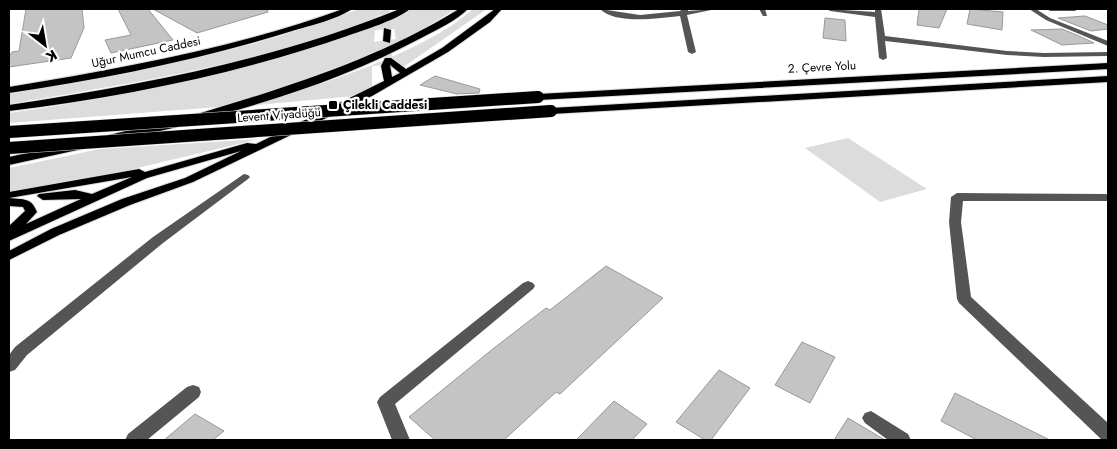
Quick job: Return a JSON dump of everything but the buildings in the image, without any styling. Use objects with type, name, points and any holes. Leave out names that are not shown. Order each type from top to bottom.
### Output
[{"type":"highway","points":[[9,108],[102,94],[238,65],[336,37],[406,9]]},
{"type":"highway","points":[[9,161],[188,120],[284,91],[395,48],[464,9]]},
{"type":"highway","name":"2. Çevre Yolu","points":[[538,97],[1108,66]]},
{"type":"highway","name":"2. Çevre Yolu","points":[[551,111],[1108,80]]},
{"type":"highway","name":"Levent Viyadüğü","points":[[9,132],[538,97]]},
{"type":"highway","name":"Levent Viyadüğü","points":[[9,148],[551,111]]},
{"type":"main road","points":[[257,39],[337,9]]},
{"type":"main road","points":[[257,39],[312,24],[350,9]]},
{"type":"main road","points":[[9,256],[55,232],[126,202],[189,180],[389,83],[445,50],[487,20],[499,9]]},
{"type":"main road","points":[[387,30],[387,40]]},
{"type":"main road","name":"Uğur Mumcu Caddesi","points":[[9,90],[126,69],[257,39]]},
{"type":"main road","points":[[389,83],[386,76],[388,60],[406,74]]},
{"type":"main road","points":[[9,237],[47,218],[143,176],[283,135]]},
{"type":"main road","points":[[9,198],[181,165],[197,168],[199,173],[189,180]]},
{"type":"main road","points":[[9,198],[76,194],[95,198]]},
{"type":"main road","points":[[9,198],[28,204],[31,212],[9,232]]},
{"type":"main road","points":[[95,198],[95,203],[100,206],[126,202]]},
{"type":"street","points":[[603,9],[607,12],[628,17],[712,9]]},
{"type":"street","points":[[830,9],[878,12],[882,58]]},
{"type":"street","points":[[1032,9],[1048,20],[1108,44]]},
{"type":"street","points":[[1050,9],[1075,9]]},
{"type":"street","points":[[684,11],[692,52]]},
{"type":"street","points":[[881,38],[1035,55],[1108,54]]},
{"type":"street","points":[[9,366],[21,351],[158,240],[244,177]]},
{"type":"street","points":[[1108,197],[957,197],[955,222],[964,299],[1108,434]]},
{"type":"street","points":[[401,440],[386,402],[528,286]]},
{"type":"street","points":[[134,440],[193,392]]},
{"type":"street","points":[[871,418],[902,440]]},
{"type":"shaded area","points":[[360,9],[393,9],[337,32],[241,60],[9,104],[9,94],[211,55],[287,34]]},
{"type":"shaded area","points":[[412,9],[456,9],[409,37],[377,52],[284,87],[219,107],[9,123],[9,113],[112,96],[214,74],[314,46]],"holes":[[[394,29],[396,39],[374,42],[375,30]]]},
{"type":"shaded area","points":[[473,9],[487,9],[402,68],[393,64],[372,66],[372,86],[355,96],[257,105],[371,66],[428,40]]},
{"type":"shaded area","points":[[848,138],[927,189],[880,202],[805,148]]},
{"type":"shaded area","points":[[259,139],[129,170],[9,193],[9,168],[100,149]]},
{"type":"tunnel","points":[[385,9],[387,30]]},
{"type":"tunnel","points":[[387,41],[388,60]]},
{"type":"place","name":"Çilekli Caddesi","points":[[333,105]]}]
